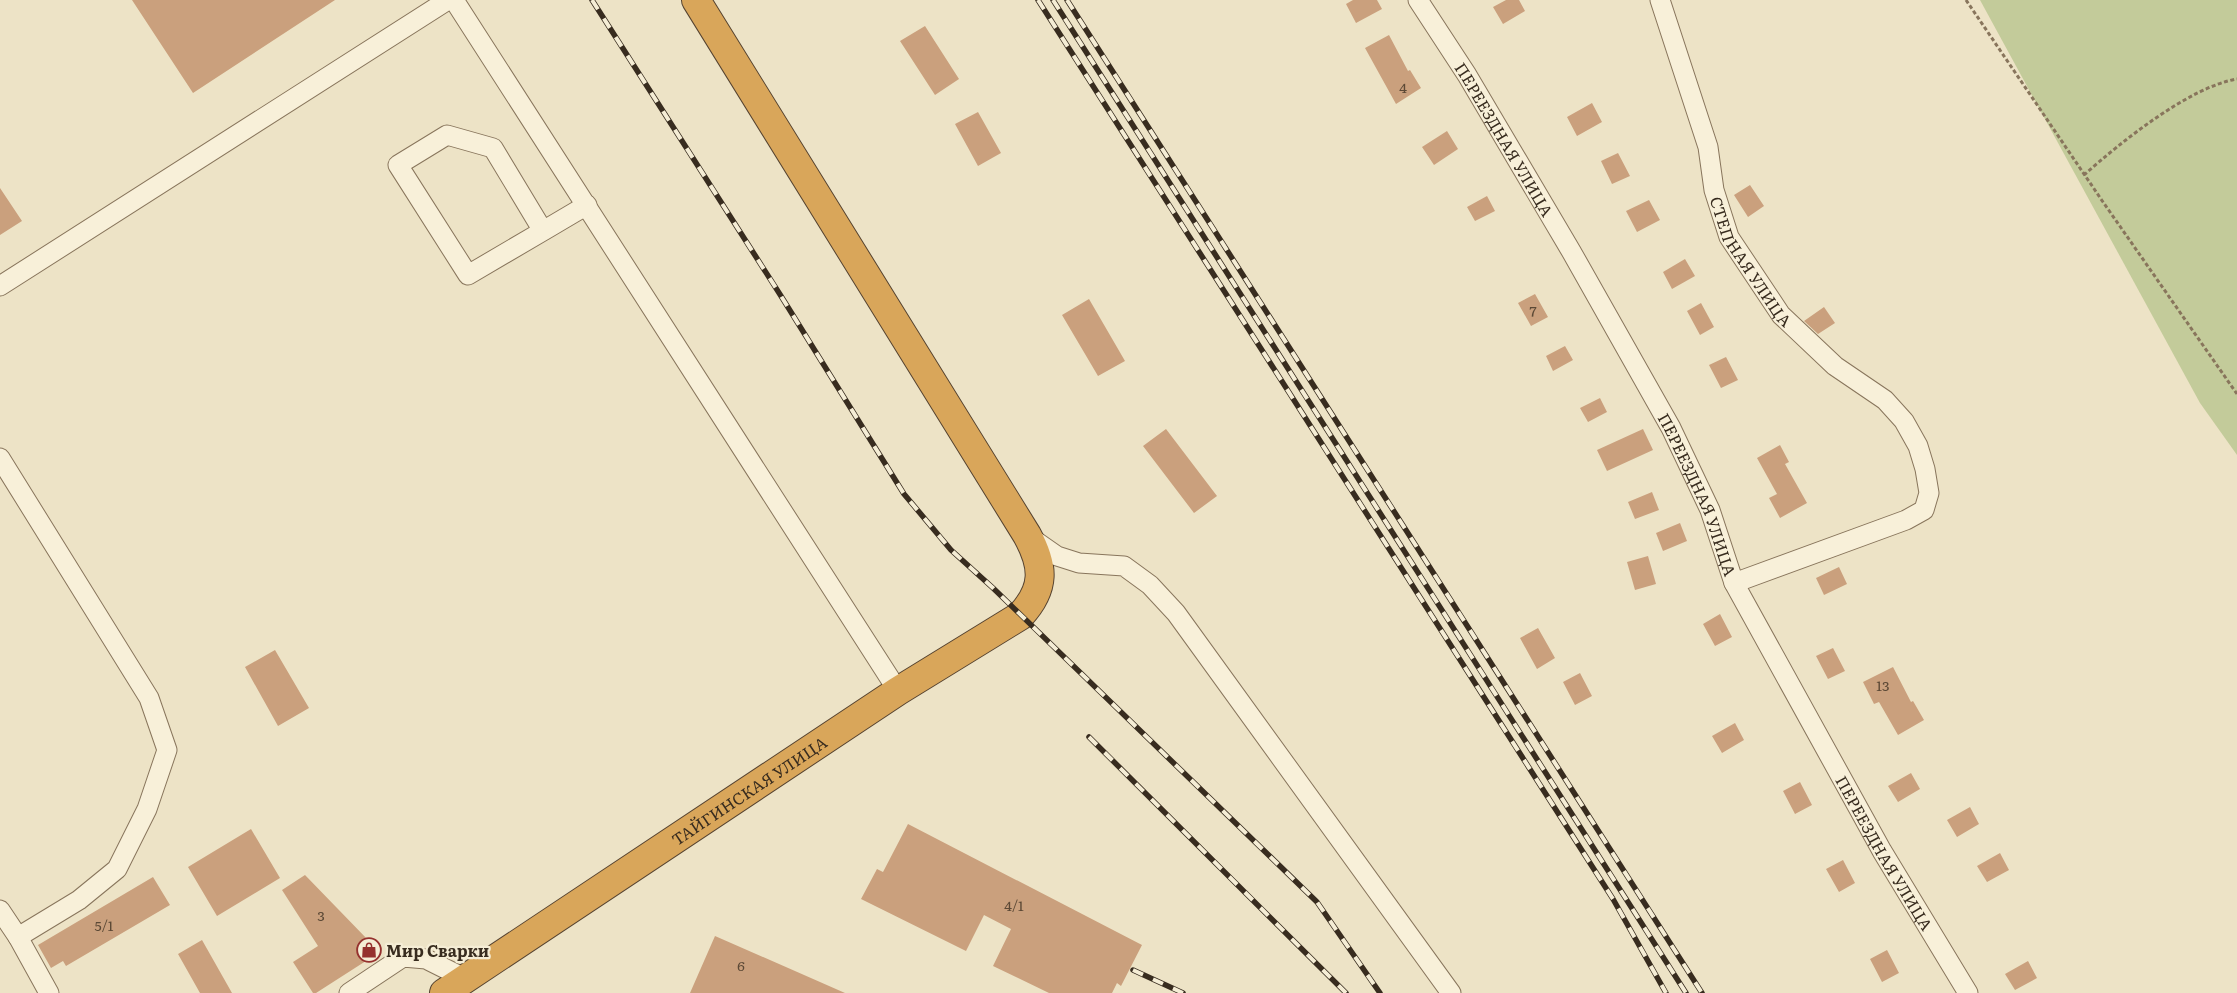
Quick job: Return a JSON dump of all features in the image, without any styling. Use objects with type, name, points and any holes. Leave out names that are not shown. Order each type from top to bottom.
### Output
[{"type":"highway","points":[[696,0],[1027,535]]},
{"type":"highway","name":"ТАЙГИНСКАЯ УЛИЦА","points":[[455,986],[898,691],[1020,616],[1033,600],[1041,579],[1037,555],[1027,535]]},
{"type":"street","points":[[0,286],[448,0]]},
{"type":"street","points":[[454,0],[587,204],[898,691]]},
{"type":"street","name":"ПЕРЕЕЗДНАЯ УЛИЦА","points":[[1418,0],[1467,75],[1571,250],[1671,428],[1710,510],[1734,583],[1882,851],[1968,993]]},
{"type":"street","name":"СТЕПНАЯ УЛИЦА","points":[[1660,0],[1708,147],[1714,190],[1729,237],[1781,315],[1835,366],[1885,400],[1904,421],[1918,446],[1925,469],[1929,493],[1924,510],[1906,520],[1734,583]]},
{"type":"street","points":[[543,231],[493,148],[446,135],[398,165],[468,275],[543,231],[587,204]]},
{"type":"street","points":[[0,458],[149,698],[168,750],[147,809],[117,869],[79,900],[18,937]]},
{"type":"street","points":[[1027,535],[1057,556],[1079,562],[1124,566],[1150,585],[1176,613],[1451,993]]},
{"type":"street","points":[[0,910],[18,937],[49,993]]},
{"type":"street","points":[[349,993],[403,957],[426,959],[455,986]]},
{"type":"path","points":[[1966,0],[2084,175],[2237,394]]},
{"type":"path","points":[[2084,175],[2108,154],[2164,112],[2222,82],[2237,79]]},
{"type":"green space","points":[[1980,0],[2237,0],[2237,455],[2200,403]]},
{"type":"building","points":[[132,0],[335,0],[193,93]]},
{"type":"building","points":[[1353,0],[1377,0],[1382,9],[1356,23],[1346,4]]},
{"type":"building","points":[[1506,0],[1519,0],[1525,11],[1503,24],[1493,7]]},
{"type":"building","points":[[925,26],[959,79],[935,95],[900,41]]},
{"type":"building","points":[[1389,35],[1408,71],[1410,70],[1421,88],[1396,104],[1365,48]]},
{"type":"building","points":[[1592,103],[1602,122],[1577,136],[1567,117]]},
{"type":"building","points":[[978,112],[1001,153],[978,166],[955,124]]},
{"type":"building","points":[[1447,131],[1458,149],[1434,165],[1422,147]]},
{"type":"building","points":[[1618,153],[1630,176],[1612,184],[1601,161]]},
{"type":"building","points":[[1750,185],[1764,206],[1748,217],[1734,195]]},
{"type":"building","points":[[0,188],[22,221],[0,235]]},
{"type":"building","points":[[1487,196],[1495,211],[1475,221],[1467,207]]},
{"type":"building","points":[[1649,200],[1660,220],[1637,232],[1626,211]]},
{"type":"building","points":[[1685,259],[1695,276],[1672,289],[1663,272]]},
{"type":"building","points":[[1535,294],[1548,317],[1531,326],[1518,303]]},
{"type":"building","points":[[1089,299],[1125,361],[1098,376],[1062,315]]},
{"type":"building","points":[[1701,303],[1714,327],[1700,335],[1687,311]]},
{"type":"building","points":[[1824,307],[1835,323],[1818,334],[1804,321]]},
{"type":"building","points":[[1565,346],[1573,360],[1553,371],[1546,356]]},
{"type":"building","points":[[1726,357],[1738,380],[1721,388],[1709,365]]},
{"type":"building","points":[[1600,398],[1607,412],[1588,422],[1580,408]]},
{"type":"building","points":[[1166,429],[1217,496],[1194,513],[1143,446]]},
{"type":"building","points":[[1643,429],[1653,450],[1607,471],[1597,450]]},
{"type":"building","points":[[1780,445],[1789,462],[1785,464],[1807,503],[1780,518],[1769,498],[1777,494],[1757,458]]},
{"type":"building","points":[[1652,492],[1659,510],[1635,519],[1628,502]]},
{"type":"building","points":[[1680,523],[1687,541],[1663,551],[1656,533]]},
{"type":"building","points":[[1648,556],[1656,584],[1635,590],[1627,562]]},
{"type":"building","points":[[1839,567],[1847,584],[1824,595],[1816,578]]},
{"type":"building","points":[[1720,614],[1732,637],[1715,646],[1703,624]]},
{"type":"building","points":[[1538,628],[1555,658],[1537,669],[1520,638]]},
{"type":"building","points":[[1833,648],[1845,671],[1828,679],[1816,656]]},
{"type":"building","points":[[275,650],[309,708],[278,726],[245,667]]},
{"type":"building","points":[[1893,667],[1911,702],[1913,701],[1924,720],[1898,735],[1879,702],[1874,704],[1863,682]]},
{"type":"building","points":[[1580,673],[1592,696],[1575,705],[1563,682]]},
{"type":"building","points":[[1735,723],[1744,740],[1722,753],[1712,736]]},
{"type":"building","points":[[1911,773],[1920,789],[1898,802],[1888,786]]},
{"type":"building","points":[[1800,782],[1812,805],[1795,814],[1783,791]]},
{"type":"building","points":[[1970,807],[1979,824],[1957,837],[1947,820]]},
{"type":"building","points":[[908,824],[1142,945],[1121,986],[1117,983],[1112,993],[1049,993],[993,966],[1011,929],[984,915],[966,951],[861,899],[877,869],[883,872]]},
{"type":"building","points":[[251,829],[280,878],[217,916],[188,867]]},
{"type":"building","points":[[2000,853],[2009,870],[1987,882],[1977,866]]},
{"type":"building","points":[[1843,860],[1855,883],[1839,892],[1826,869]]},
{"type":"building","points":[[305,875],[369,941],[369,959],[316,993],[313,993],[293,962],[318,946],[282,890]]},
{"type":"building","points":[[153,877],[170,905],[66,966],[63,961],[51,968],[38,945]]},
{"type":"building","points":[[715,936],[845,993],[690,993]]},
{"type":"building","points":[[202,940],[232,993],[200,993],[178,954]]},
{"type":"building","points":[[1887,950],[1899,973],[1882,982],[1870,959]]},
{"type":"building","points":[[2028,961],[2037,978],[2015,990],[2005,974]]},
{"type":"railway","points":[[592,0],[781,296],[904,494],[951,550],[993,588],[1317,902],[1380,993]]},
{"type":"railway","points":[[1038,0],[1613,899],[1666,993]]},
{"type":"railway","points":[[1053,0],[1686,993]]},
{"type":"railway","points":[[1067,0],[1702,993]]},
{"type":"railway","points":[[1089,737],[1346,993]]},
{"type":"railway","points":[[1133,970],[1183,993]]},
{"type":"place","name":"Мир Сварки","points":[[369,950]]}]
